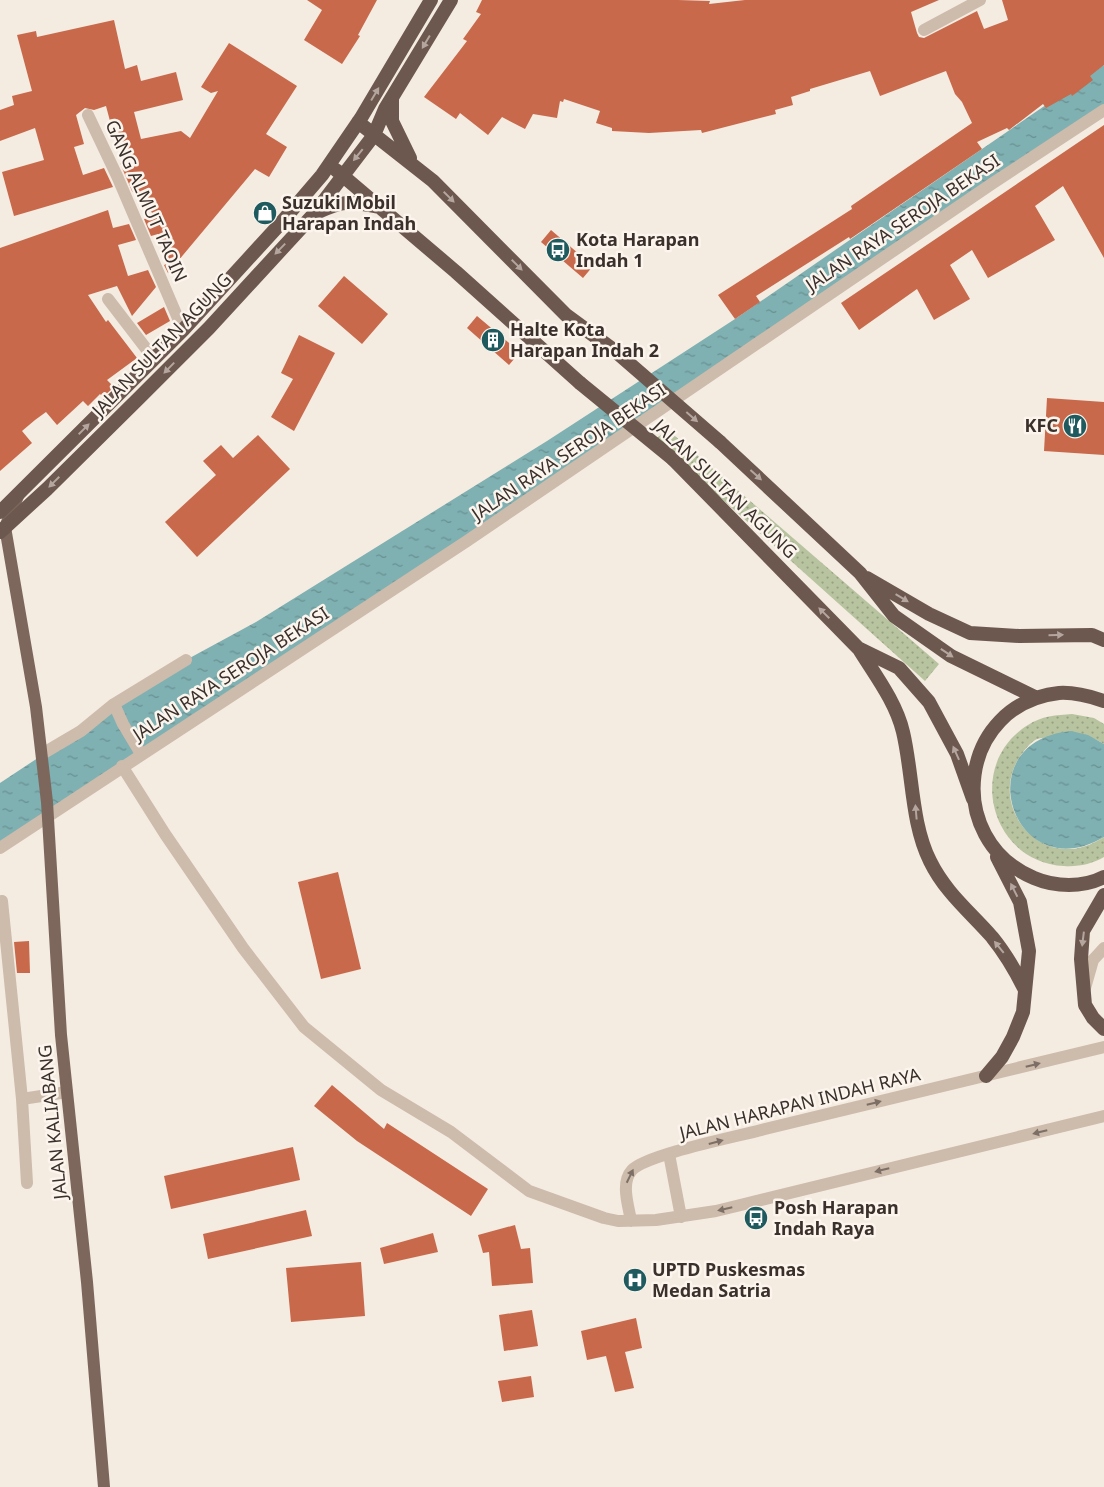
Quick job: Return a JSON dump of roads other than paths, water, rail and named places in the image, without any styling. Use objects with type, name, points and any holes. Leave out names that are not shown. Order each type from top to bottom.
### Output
[{"type":"highway","name":"JALAN SULTAN AGUNG","points":[[0,512],[183,330],[280,224],[329,164],[358,122],[431,0]]},
{"type":"highway","name":"JALAN SULTAN AGUNG","points":[[3,529],[47,489],[209,328],[313,215],[374,135],[392,99],[452,0]]},
{"type":"highway","points":[[392,99],[392,121],[400,142],[414,165]]},
{"type":"highway","name":"JALAN SULTAN AGUNG","points":[[358,122],[433,181],[566,314],[615,352],[720,442],[860,573],[894,616],[951,656],[1037,698]]},
{"type":"highway","name":"JALAN SULTAN AGUNG","points":[[329,164],[382,208],[580,383],[672,459],[858,648],[899,668],[929,702],[957,754],[973,799]]},
{"type":"highway","points":[[313,215],[339,202],[358,203],[382,208]]},
{"type":"highway","points":[[860,573],[929,614],[970,633],[1018,636],[1092,635],[1104,640]]},
{"type":"highway","points":[[858,648],[893,705],[903,731],[914,792],[917,824],[929,861],[946,889],[1007,956],[1024,988]]},
{"type":"highway","points":[[986,1076],[1002,1057],[1013,1037],[1023,1012],[1029,951],[1020,902],[994,849],[980,828],[973,799],[974,769],[986,738],[1008,714],[1037,698],[1060,693],[1083,694],[1104,700]]},
{"type":"highway","points":[[994,849],[1019,872],[1044,882],[1070,885],[1097,881],[1104,877]]},
{"type":"highway","points":[[1104,895],[1083,931],[1081,959],[1083,998],[1093,1018],[1104,1029]]},
{"type":"main road","points":[[3,529],[19,494]]},
{"type":"main road","name":"JALAN KALIABANG","points":[[3,529],[42,754],[48,808],[61,1035],[104,1487]]},
{"type":"street","points":[[924,30],[980,0]]},
{"type":"street","name":"JALAN RAYA SEROJA BEKASI","points":[[0,848],[48,808],[122,766],[140,751],[467,541],[993,183],[1104,110]]},
{"type":"street","name":"GANG ALMUT TAOIN","points":[[88,115],[117,176],[183,330]]},
{"type":"street","points":[[108,299],[154,359]]},
{"type":"street","points":[[42,754],[81,731],[114,704],[186,660]]},
{"type":"street","points":[[114,704],[123,724],[140,751]]},
{"type":"street","points":[[122,766],[165,834],[233,934],[304,1026],[381,1090],[451,1132],[529,1191],[604,1218],[631,1222],[681,1217],[743,1205],[1104,1116]]},
{"type":"street","points":[[2,901],[22,1099],[28,1183]]},
{"type":"street","points":[[1083,998],[1093,960],[1104,948]]},
{"type":"street","name":"JALAN HARAPAN INDAH RAYA","points":[[681,1217],[669,1154],[1104,1047]]},
{"type":"street","points":[[22,1099],[67,1092]]},
{"type":"street","points":[[631,1222],[626,1187],[630,1172],[646,1161],[669,1154]]},
{"type":"water","points":[[1104,65],[1104,110],[0,847],[0,783],[186,660],[256,622],[547,441],[735,319]]},
{"type":"water","points":[[1071,731],[1088,735],[1104,744],[1104,837],[1072,848],[1045,845],[1025,830],[1013,808],[1010,783],[1018,759],[1038,741]]},
{"type":"place","name":"Suzuki Mobil Harapan Indah","points":[[265,213]]},
{"type":"place","name":"Kota Harapan Indah 1","points":[[558,250]]},
{"type":"place","name":"Halte Kota Harapan Indah 2","points":[[493,340]]},
{"type":"place","name":"KFC","points":[[1075,426]]},
{"type":"place","name":"Posh Harapan Indah Raya","points":[[756,1218]]},
{"type":"place","name":"UPTD Puskesmas Medan Satria","points":[[635,1280]]}]
